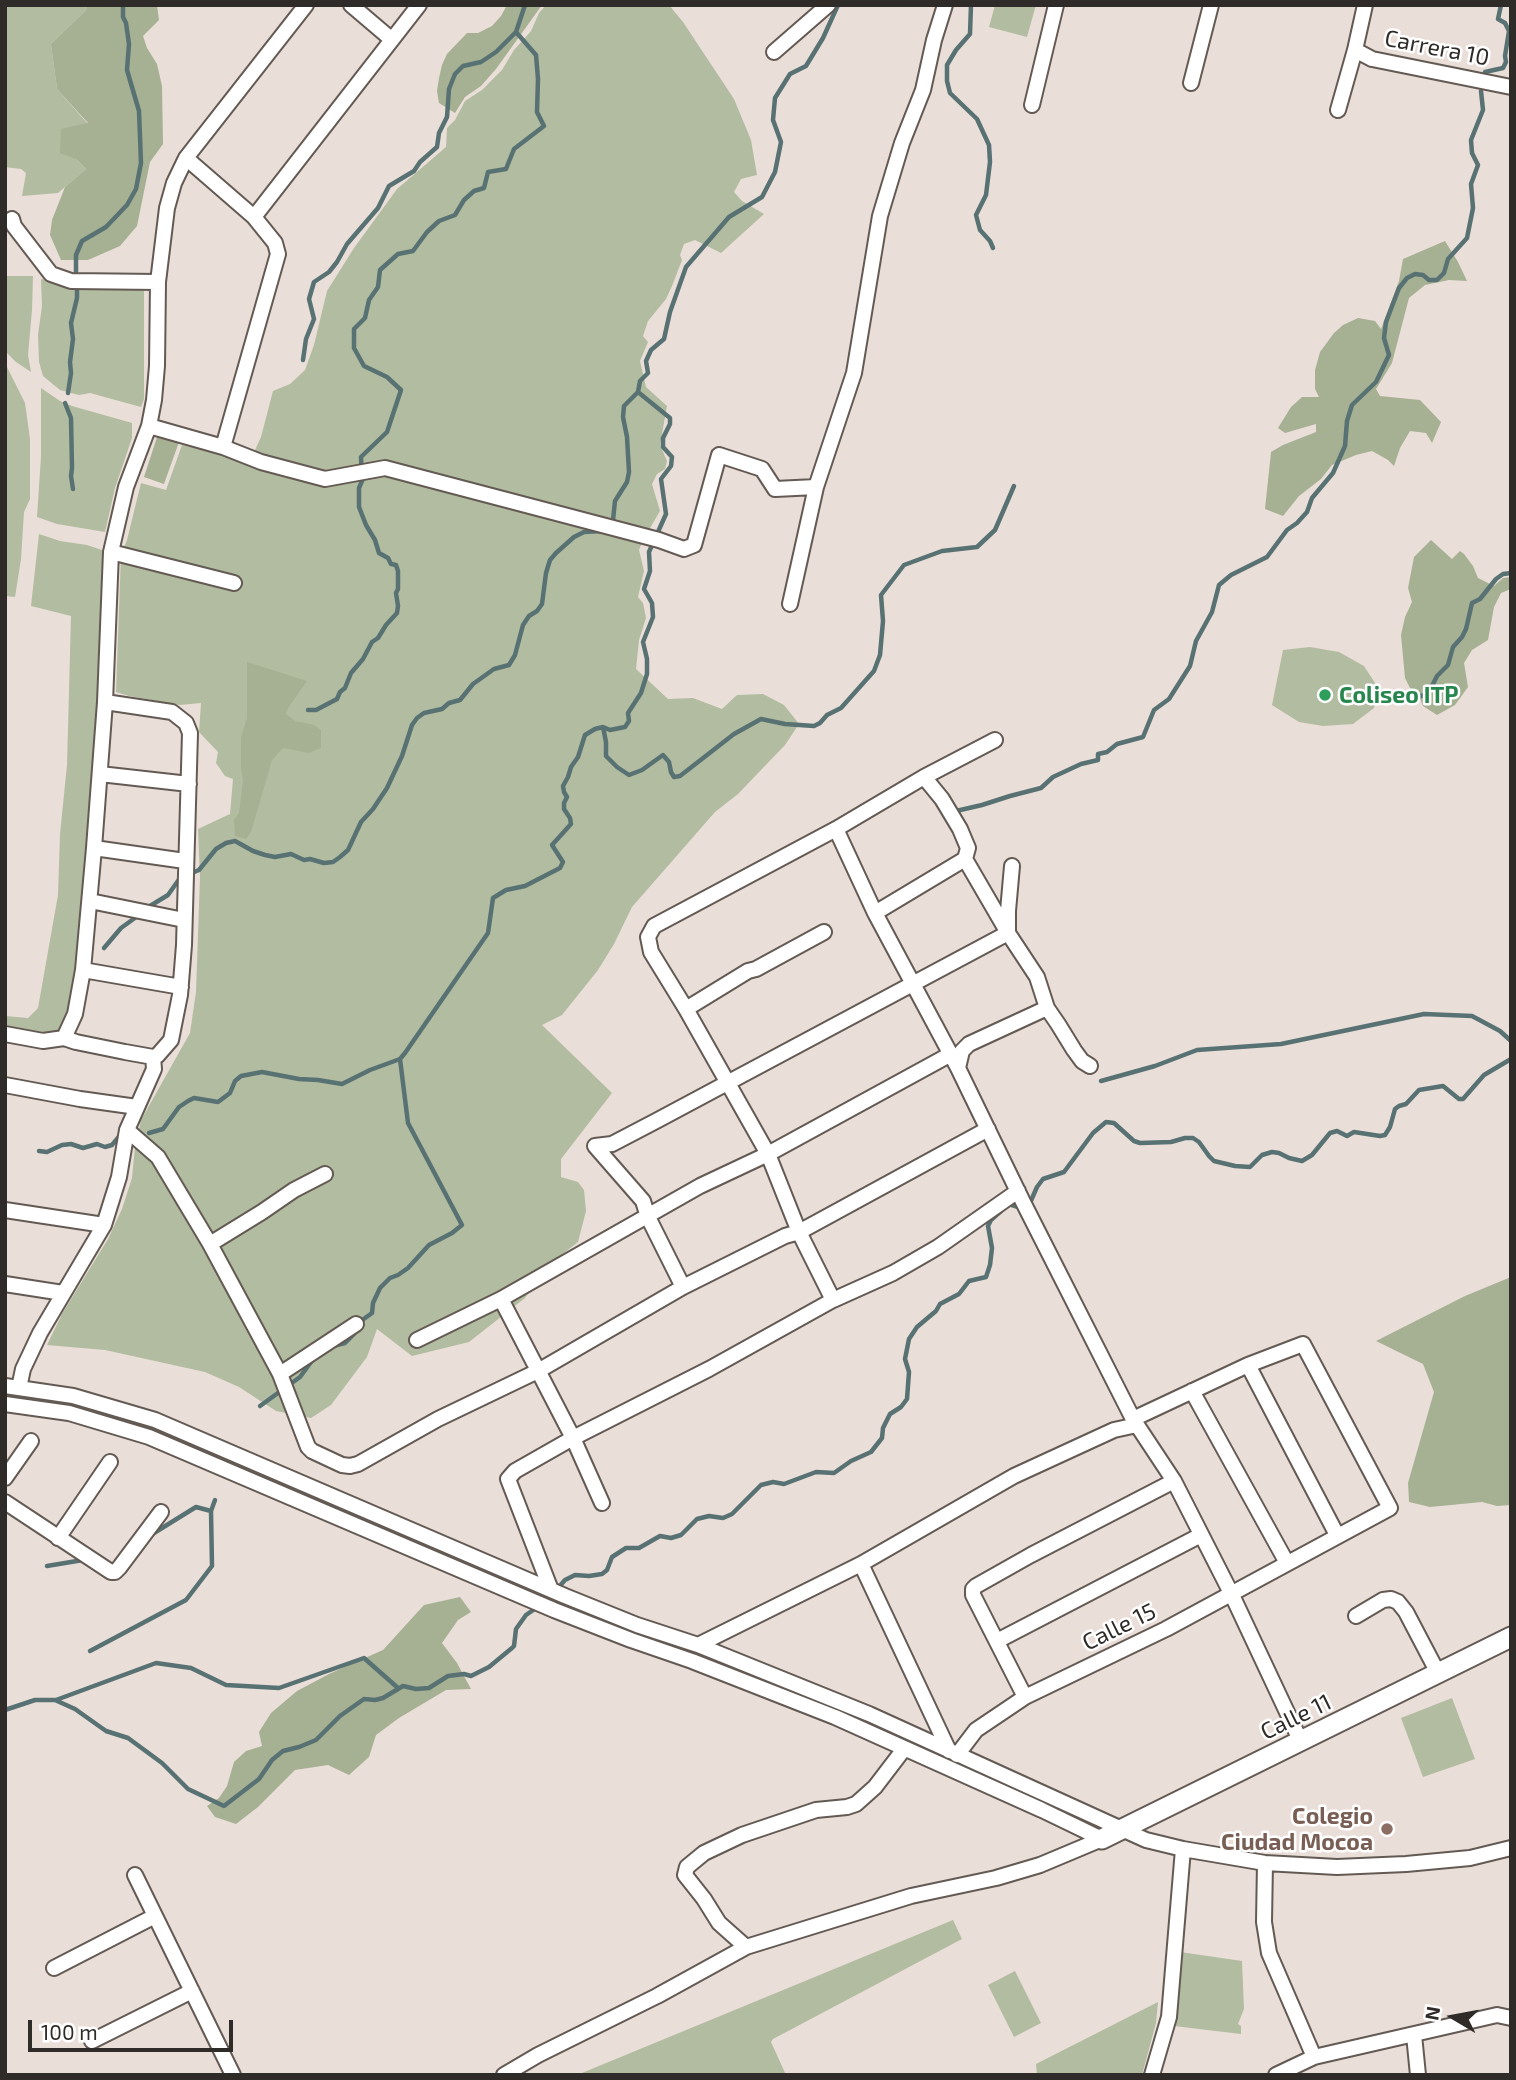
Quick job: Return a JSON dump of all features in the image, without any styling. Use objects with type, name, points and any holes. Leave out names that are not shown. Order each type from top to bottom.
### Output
[{"type":"street","points":[[64,1038],[75,1014],[83,970],[90,901],[100,774],[111,552],[127,487],[149,426],[154,400],[158,282],[167,208],[174,183],[186,158],[306,5]]},
{"type":"street","points":[[351,5],[391,39]]},
{"type":"street","points":[[254,217],[419,5]]},
{"type":"street","points":[[774,52],[828,5]]},
{"type":"street","points":[[790,604],[816,487],[854,373],[880,216],[902,143],[923,90],[945,5]]},
{"type":"street","points":[[1032,105],[1056,5]]},
{"type":"street","points":[[1191,83],[1211,5]]},
{"type":"street","points":[[1338,110],[1365,5]]},
{"type":"street","name":"Carrera 10","points":[[1355,50],[1372,59],[1511,87]]},
{"type":"street","points":[[186,158],[254,217],[275,243],[278,254],[223,447]]},
{"type":"street","points":[[12,219],[14,226],[51,274],[71,281],[158,282]]},
{"type":"street","points":[[149,426],[223,447],[261,462],[325,479],[385,468],[659,540],[684,549],[694,545],[719,456],[762,469],[775,489],[816,487]]},
{"type":"street","points":[[111,552],[234,583]]},
{"type":"street","points":[[5,1034],[43,1041],[64,1038],[153,1057],[160,1055],[172,1040],[181,987],[190,733],[186,723],[172,712],[104,702]]},
{"type":"street","points":[[832,1300],[799,1233],[768,1154],[651,952],[648,937],[654,926],[995,740]]},
{"type":"street","points":[[100,774],[189,784]]},
{"type":"street","points":[[875,913],[965,859],[968,848],[961,829],[924,777]]},
{"type":"street","points":[[836,829],[875,913],[951,1054],[1135,1422],[1174,1481],[1232,1595],[1301,1742]]},
{"type":"street","points":[[94,848],[185,861]]},
{"type":"street","points":[[965,859],[1037,977],[1047,1009],[1082,1061],[1090,1066]]},
{"type":"street","points":[[1008,933],[1012,866]]},
{"type":"street","points":[[90,901],[184,920]]},
{"type":"street","points":[[685,1009],[748,971],[824,932]]},
{"type":"street","points":[[683,1287],[648,1217],[643,1201],[595,1146],[612,1144],[1008,933]]},
{"type":"street","points":[[83,970],[181,987]]},
{"type":"street","points":[[958,1068],[962,1051],[969,1044],[1047,1009]]},
{"type":"street","points":[[417,1340],[501,1299],[700,1186],[768,1154],[951,1054]]},
{"type":"street","points":[[153,1057],[154,1069],[127,1130],[119,1177],[104,1225],[40,1333],[12,1387],[73,1396],[155,1420],[551,1590],[637,1625],[698,1645],[869,1714],[1146,1840],[1265,1863],[1337,1867],[1471,1858],[1511,1848]]},
{"type":"street","points":[[5,1085],[137,1107]]},
{"type":"street","points":[[127,1130],[158,1157],[210,1244],[280,1374],[308,1447],[335,1463],[349,1466],[358,1464],[438,1419],[538,1371],[683,1287],[785,1236],[799,1233],[988,1129]]},
{"type":"street","points":[[210,1244],[294,1190],[325,1174]]},
{"type":"street","points":[[551,1590],[508,1479],[515,1471],[832,1300],[893,1273],[1023,1202]]},
{"type":"street","points":[[5,1210],[104,1225]]},
{"type":"street","points":[[5,1284],[63,1293]]},
{"type":"street","points":[[501,1299],[573,1438],[602,1503]]},
{"type":"street","points":[[280,1374],[356,1324]]},
{"type":"street","name":"Calle 15","points":[[953,1753],[976,1730],[1025,1697],[1232,1595],[1390,1508],[1303,1343],[1248,1365]]},
{"type":"street","points":[[698,1645],[860,1564],[1014,1476],[1135,1422],[1248,1365],[1337,1535]]},
{"type":"street","points":[[1192,1391],[1287,1563]]},
{"type":"street","points":[[5,1404],[69,1413],[149,1437],[542,1604],[835,1717],[1102,1839]]},
{"type":"street","points":[[5,1478],[32,1441]]},
{"type":"street","points":[[58,1538],[110,1462]]},
{"type":"street","points":[[1025,1697],[973,1595],[976,1586],[1174,1481]]},
{"type":"street","points":[[5,1502],[104,1569],[115,1572],[161,1512]]},
{"type":"street","points":[[997,1641],[1201,1535]]},
{"type":"street","points":[[860,1564],[953,1753]]},
{"type":"street","points":[[1356,1616],[1383,1600],[1398,1601],[1438,1673]]},
{"type":"street","name":"Calle 11","points":[[1102,1839],[1511,1637]]},
{"type":"street","points":[[746,1947],[719,1923],[685,1874],[687,1867],[704,1853],[742,1835],[816,1810],[856,1804],[872,1790],[904,1749]]},
{"type":"street","points":[[1041,1810],[1052,1797]]},
{"type":"street","points":[[504,2075],[746,1947],[911,1896],[996,1878],[1040,1865],[1102,1839]]},
{"type":"street","points":[[1152,2075],[1169,2017],[1183,1849]]},
{"type":"street","points":[[1265,1863],[1264,1922],[1269,1953],[1314,2057]]},
{"type":"street","points":[[135,1875],[233,2075]]},
{"type":"street","points":[[54,1968],[155,1916]]},
{"type":"street","points":[[92,2041],[192,1991]]},
{"type":"street","points":[[1276,2075],[1314,2057],[1497,2015],[1511,2018]]},
{"type":"street","points":[[1415,2035],[1418,2075]]},
{"type":"green space","points":[[5,5],[86,5],[87,9],[51,44],[57,89],[88,124],[76,159],[86,169],[58,193],[22,196],[26,173],[21,169],[5,167]]},
{"type":"green space","points":[[86,5],[157,5],[159,20],[143,36],[157,64],[162,86],[163,144],[150,162],[137,226],[120,246],[88,260],[61,260],[50,235],[52,220],[65,187],[86,169],[76,159],[60,153],[61,129],[88,123],[57,89],[51,44],[87,9]]},
{"type":"green space","points":[[507,5],[542,5],[496,69],[481,86],[465,97],[455,113],[439,103],[437,91],[447,54],[467,33],[478,33],[492,26]]},
{"type":"green space","points":[[546,5],[669,5],[734,99],[751,140],[757,175],[741,179],[734,192],[742,201],[764,214],[721,253],[695,240],[684,244],[680,255],[682,260],[672,286],[666,299],[648,321],[643,336],[648,342],[640,361],[646,387],[667,406],[660,445],[667,461],[665,469],[657,474],[652,484],[660,511],[639,550],[644,571],[638,597],[643,603],[646,618],[639,640],[636,669],[668,699],[693,698],[722,709],[737,695],[763,694],[784,705],[799,724],[785,745],[738,794],[715,812],[632,907],[598,970],[562,1015],[542,1025],[612,1093],[561,1159],[561,1177],[578,1182],[584,1190],[586,1211],[578,1242],[546,1267],[525,1298],[469,1342],[412,1356],[377,1329],[367,1357],[331,1405],[311,1418],[276,1411],[239,1387],[205,1372],[105,1350],[47,1345],[62,1314],[108,1239],[122,1209],[132,1178],[141,1120],[190,1033],[196,992],[200,877],[198,829],[230,814],[233,779],[225,776],[216,763],[218,752],[199,732],[201,703],[180,705],[116,692],[121,555],[141,483],[166,490],[182,445],[250,461],[261,437],[273,391],[290,384],[305,370],[327,291],[354,248],[397,189],[446,147],[447,128],[455,120],[465,101],[482,90],[502,70],[514,50],[531,31]]},
{"type":"green space","points":[[995,5],[1036,5],[1027,37],[989,27]]},
{"type":"green space","points":[[1445,241],[1467,281],[1449,280],[1425,285],[1409,298],[1392,363],[1376,389],[1380,396],[1420,400],[1441,422],[1432,443],[1426,433],[1410,431],[1394,466],[1372,451],[1356,455],[1332,465],[1321,479],[1299,496],[1283,516],[1265,509],[1271,452],[1316,432],[1316,424],[1285,433],[1278,428],[1291,407],[1302,397],[1319,397],[1315,389],[1315,370],[1320,352],[1334,333],[1358,318],[1375,321],[1381,329],[1399,281],[1403,259]]},
{"type":"green space","points":[[5,276],[33,276],[28,355],[31,372],[5,351]]},
{"type":"green space","points":[[41,279],[70,285],[144,288],[144,399],[141,407],[90,393],[79,395],[60,390],[43,376],[39,362],[38,335],[42,306]]},
{"type":"green space","points":[[5,363],[25,403],[30,439],[30,499],[24,512],[15,597],[5,596]]},
{"type":"green space","points":[[41,388],[72,406],[132,423],[132,438],[115,488],[105,532],[57,524],[37,517],[41,457]]},
{"type":"green space","points":[[158,434],[179,442],[164,484],[144,477]]},
{"type":"green space","points":[[39,534],[102,550],[104,566],[93,827],[71,1009],[61,1032],[53,1037],[5,1029],[5,1016],[28,1018],[38,1008],[58,895],[60,834],[67,765],[71,616],[31,606]]},
{"type":"green space","points":[[1431,540],[1452,559],[1460,551],[1473,566],[1478,578],[1494,586],[1503,578],[1511,577],[1511,589],[1501,593],[1494,607],[1488,640],[1472,650],[1464,663],[1468,687],[1455,705],[1437,715],[1423,706],[1418,693],[1411,690],[1405,678],[1401,635],[1412,602],[1408,588],[1414,557]]},
{"type":"green space","name":"Coliseo ITP","points":[[1310,647],[1339,652],[1364,666],[1377,686],[1374,708],[1353,724],[1323,726],[1299,722],[1272,705],[1283,650]]},
{"type":"green space","points":[[247,662],[307,681],[286,714],[295,721],[314,725],[321,730],[321,748],[309,753],[283,748],[272,760],[251,832],[246,839],[235,836],[234,820],[239,813],[243,781],[241,737],[247,718]]},
{"type":"green space","points":[[1511,1277],[1511,1505],[1497,1506],[1482,1502],[1430,1507],[1409,1502],[1408,1483],[1434,1392],[1423,1364],[1376,1341],[1465,1296]]},
{"type":"green space","points":[[460,1597],[471,1612],[458,1620],[442,1643],[471,1689],[446,1690],[399,1718],[376,1735],[369,1757],[349,1775],[328,1765],[295,1770],[258,1807],[236,1824],[215,1817],[207,1806],[219,1798],[227,1786],[234,1762],[246,1751],[262,1746],[259,1732],[271,1713],[297,1691],[383,1650],[424,1605]]},
{"type":"green space","points":[[1452,1698],[1475,1759],[1423,1777],[1401,1718]]},
{"type":"green space","points":[[953,1920],[962,1939],[773,2039],[771,2042],[786,2075],[577,2075]]},
{"type":"green space","points":[[1180,1952],[1242,1961],[1244,2009],[1238,2024],[1241,2026],[1241,2034],[1174,2026]]},
{"type":"green space","points":[[1015,1971],[1041,2023],[1014,2037],[988,1985]]},
{"type":"green space","points":[[1158,2002],[1156,2023],[1142,2075],[1037,2075],[1036,2064]]},
{"type":"waterway","points":[[76,272],[76,255],[82,241],[106,227],[127,205],[136,189],[141,163],[139,111],[127,70],[129,44],[123,5]]},
{"type":"waterway","points":[[303,360],[306,339],[314,319],[309,299],[314,282],[329,272],[337,262],[347,244],[378,208],[389,186],[414,171],[437,147],[439,133],[447,117],[449,89],[455,74],[463,66],[481,62],[496,52],[516,32],[525,5]]},
{"type":"waterway","points":[[149,1133],[163,1129],[179,1107],[194,1098],[218,1102],[230,1093],[235,1081],[241,1076],[262,1072],[342,1084],[400,1059],[488,933],[493,898],[506,890],[525,886],[560,868],[563,862],[552,845],[571,824],[564,809],[567,797],[563,786],[578,757],[585,735],[603,727],[610,730],[625,727],[629,721],[628,713],[641,693],[647,674],[643,642],[653,617],[652,603],[644,589],[650,571],[649,552],[666,514],[661,479],[671,466],[672,457],[663,447],[663,438],[670,418],[638,392],[640,381],[648,373],[646,361],[651,350],[664,339],[670,312],[686,267],[729,217],[762,197],[775,172],[781,142],[773,120],[775,98],[790,74],[806,66],[838,5]]},
{"type":"waterway","points":[[971,5],[970,34],[947,65],[947,81],[950,93],[977,119],[989,145],[986,195],[976,215],[980,230],[993,248]]},
{"type":"waterway","points":[[1485,72],[1503,68],[1506,62],[1509,31],[1505,23],[1498,19],[1501,5]]},
{"type":"waterway","points":[[308,710],[316,710],[337,699],[372,642],[397,613],[398,606],[398,571],[396,565],[379,553],[359,507],[359,488],[362,481],[361,457],[387,432],[401,390],[387,377],[364,366],[354,348],[354,329],[365,318],[369,300],[378,287],[380,270],[398,254],[413,251],[439,221],[455,215],[464,200],[474,191],[484,188],[488,172],[506,169],[514,149],[544,126],[537,112],[536,55],[516,32]]},
{"type":"waterway","points":[[956,811],[1041,788],[1053,777],[1081,764],[1098,760],[1098,754],[1107,752],[1117,744],[1143,737],[1154,710],[1169,699],[1190,666],[1196,641],[1212,612],[1219,585],[1231,575],[1267,557],[1287,530],[1307,512],[1312,498],[1333,473],[1345,446],[1347,421],[1352,405],[1376,382],[1389,355],[1384,338],[1386,322],[1399,288],[1407,278],[1415,274],[1423,275],[1429,280],[1437,280],[1444,273],[1448,259],[1467,238],[1473,208],[1471,184],[1478,165],[1472,153],[1471,140],[1483,110],[1481,91]]},
{"type":"waterway","points":[[68,393],[73,339],[71,323],[77,286]]},
{"type":"waterway","points":[[610,526],[615,501],[627,482],[629,472],[624,406],[638,392]]},
{"type":"waterway","points":[[65,403],[71,418],[73,489]]},
{"type":"waterway","points":[[603,727],[606,756],[617,767],[629,775],[642,770],[663,755],[669,762],[674,777],[680,776],[734,734],[761,719],[814,726],[820,723],[827,715],[841,708],[874,671],[880,655],[883,621],[881,595],[904,565],[942,551],[977,547],[995,530],[1014,486]]},
{"type":"waterway","points":[[145,909],[168,895],[180,878],[199,870],[216,849],[226,843],[235,841],[253,851],[275,857],[291,854],[304,860],[324,863],[333,862],[340,857],[348,850],[361,822],[387,788],[417,718],[460,700],[473,684],[494,669],[509,665],[515,655],[523,625],[542,604],[550,560],[574,537],[584,532],[603,531]]},
{"type":"waterway","points":[[1417,697],[1425,695],[1448,665],[1453,647],[1466,629],[1472,603],[1480,599],[1496,579],[1511,573]]},
{"type":"waterway","points":[[104,948],[121,928],[139,915]]},
{"type":"waterway","points":[[1101,1081],[1155,1066],[1197,1050],[1281,1044],[1424,1014],[1472,1016],[1500,1031],[1511,1041]]},
{"type":"waterway","points":[[333,1346],[345,1343],[361,1321],[372,1313],[380,1288],[390,1278],[408,1268],[429,1245],[462,1225],[408,1123],[400,1059]]},
{"type":"waterway","points":[[1007,1205],[1021,1208],[1030,1203],[1043,1179],[1064,1172],[1093,1133],[1106,1122],[1114,1123],[1140,1143],[1193,1138],[1214,1161],[1235,1166],[1250,1167],[1262,1155],[1272,1152],[1302,1161],[1312,1155],[1330,1133],[1337,1131],[1347,1136],[1354,1132],[1385,1135],[1395,1109],[1406,1104],[1419,1090],[1443,1086],[1459,1099],[1463,1099],[1484,1075],[1511,1059]]},
{"type":"waterway","points":[[39,1151],[47,1152],[71,1144],[83,1148],[97,1144],[105,1147],[112,1145],[122,1133]]},
{"type":"waterway","points":[[558,1588],[565,1580],[575,1575],[602,1574],[607,1570],[612,1557],[626,1548],[639,1548],[660,1536],[671,1538],[681,1535],[697,1519],[709,1516],[723,1518],[732,1514],[761,1485],[773,1482],[784,1484],[816,1472],[834,1473],[871,1452],[882,1438],[883,1428],[890,1414],[907,1399],[909,1372],[905,1359],[909,1339],[940,1304],[959,1294],[969,1281],[986,1277],[992,1248],[988,1226],[1001,1211]]},
{"type":"waterway","points":[[260,1406],[300,1377],[314,1358]]},
{"type":"waterway","points":[[154,1533],[196,1507],[211,1511],[215,1500]]},
{"type":"waterway","points":[[90,1651],[186,1600],[212,1566],[211,1511]]},
{"type":"waterway","points":[[47,1566],[83,1560]]},
{"type":"waterway","points":[[5,1710],[35,1700],[55,1700],[75,1709],[106,1731],[128,1738],[162,1763],[188,1789],[224,1806],[259,1779],[272,1760],[283,1751],[316,1740],[340,1716],[364,1699],[383,1698],[403,1686],[429,1688],[448,1676],[471,1676],[489,1667],[514,1646],[516,1629],[526,1615],[551,1594]]},
{"type":"waterway","points":[[56,1700],[156,1663],[191,1668],[226,1685],[279,1688],[364,1658],[398,1688]]},
{"type":"place","name":"Coliseo ITP","points":[[1325,695]]},
{"type":"place","name":"Colegio Ciudad Mocoa","points":[[1387,1829]]}]
